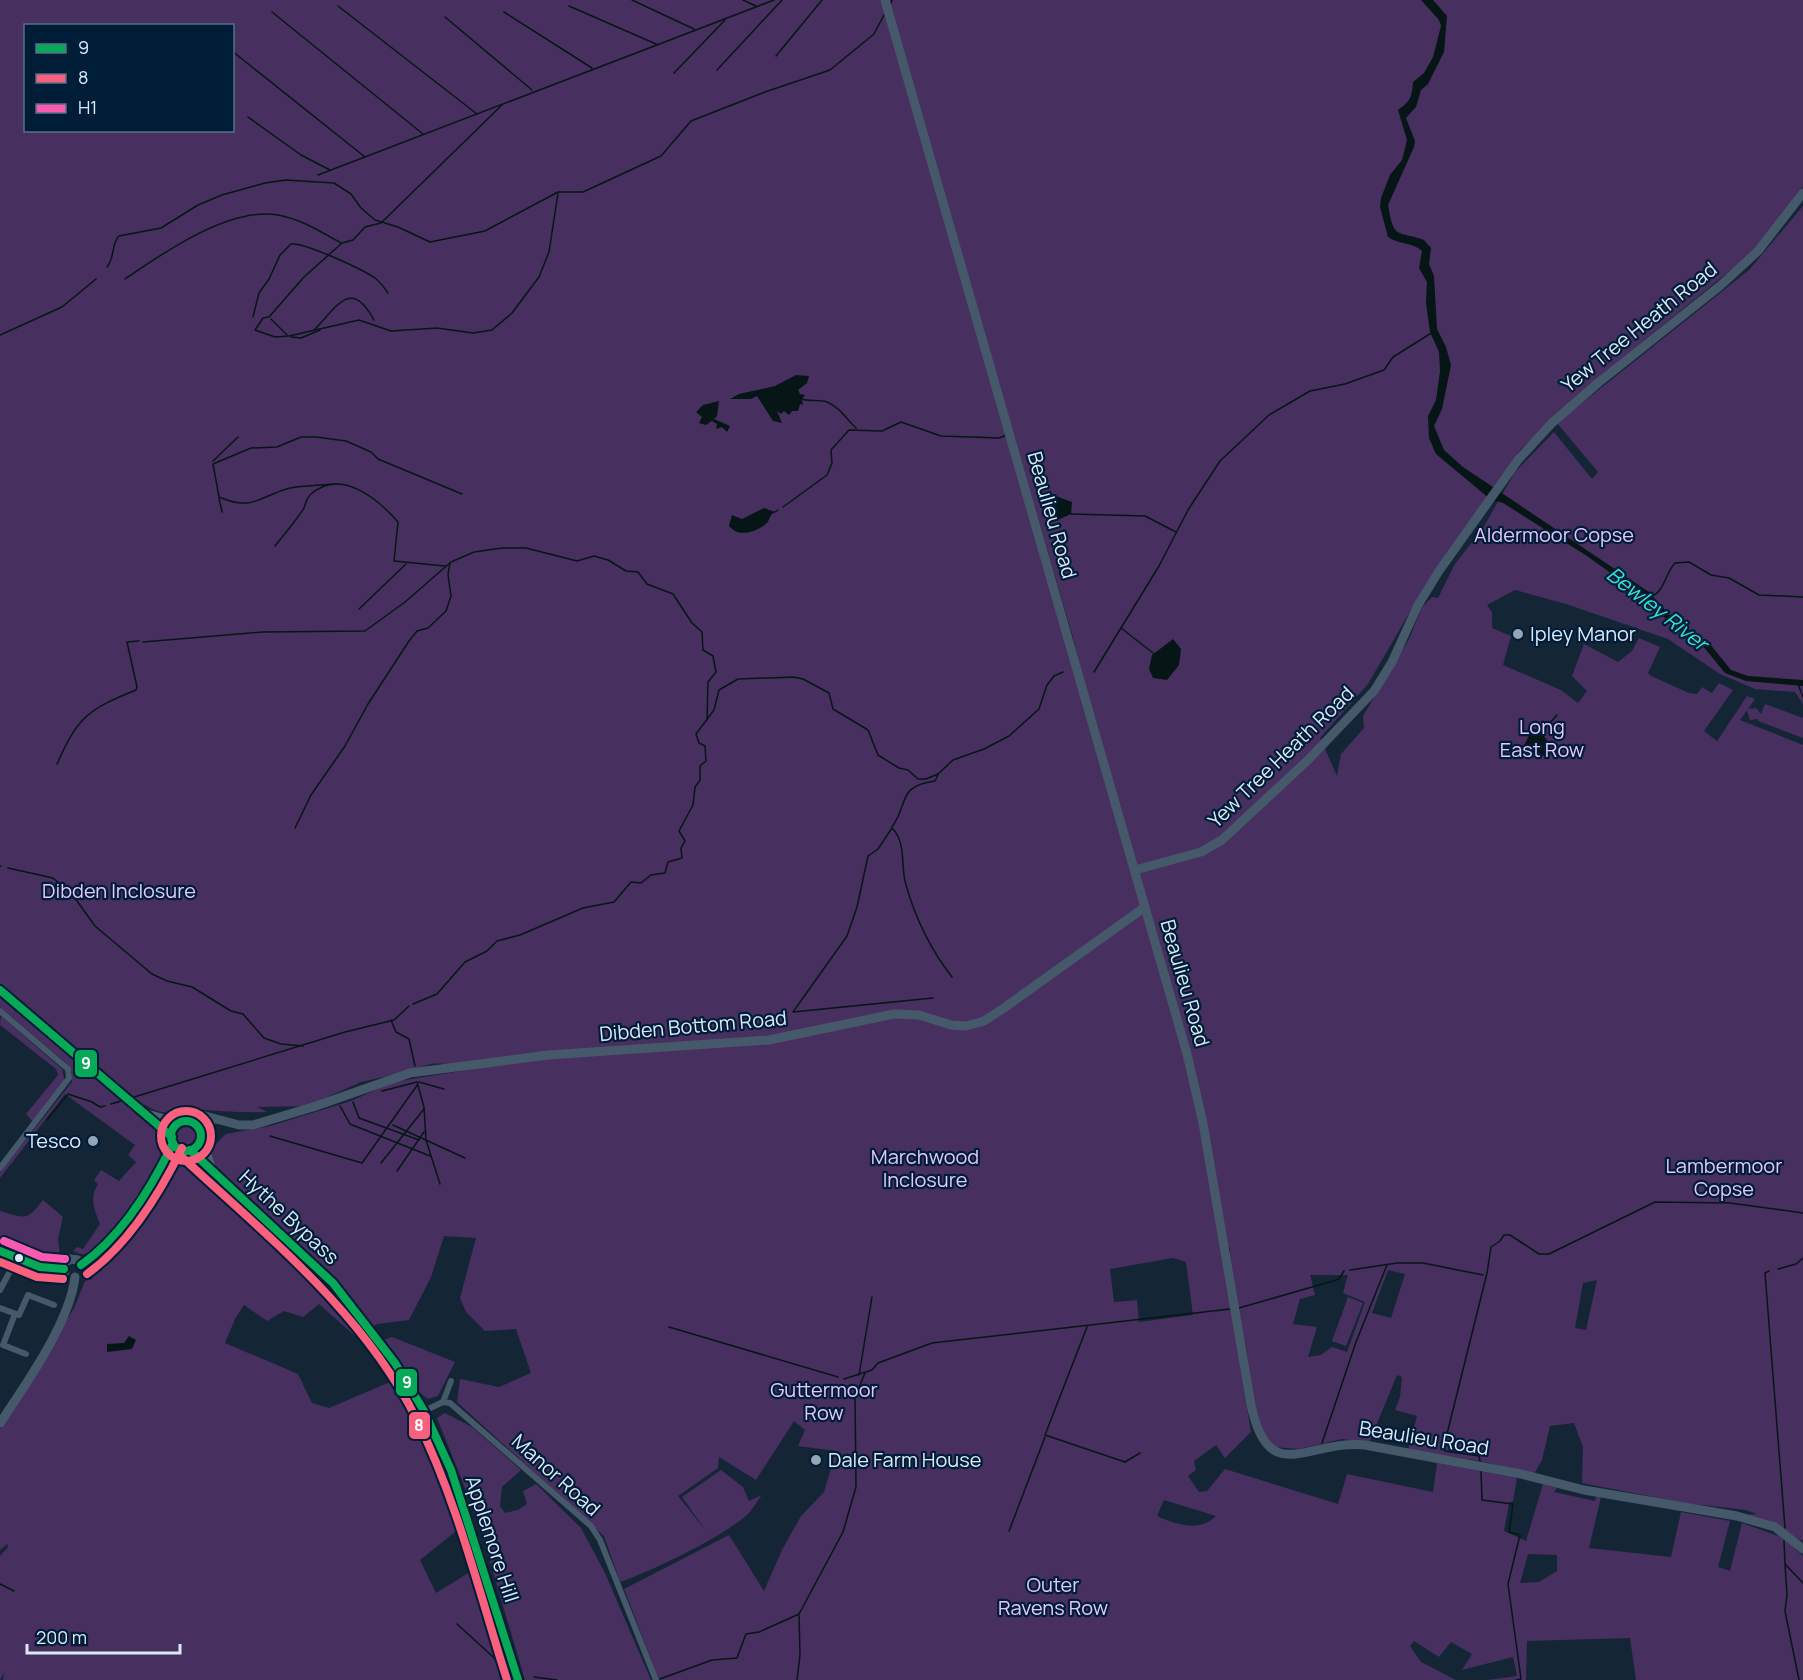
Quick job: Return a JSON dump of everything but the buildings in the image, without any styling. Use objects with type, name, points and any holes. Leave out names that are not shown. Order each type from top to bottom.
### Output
[{"type":"main road","points":[[0,990],[145,1114],[172,1140],[187,1150],[197,1145],[201,1136],[195,1124],[145,1114]]},
{"type":"main road","points":[[172,1140],[173,1129],[183,1122]]},
{"type":"main road","name":"Hythe Bypass","points":[[201,1136],[211,1168]]},
{"type":"main road","name":"Hythe Bypass","points":[[187,1150],[211,1168],[230,1189],[333,1283],[395,1363],[424,1411]]},
{"type":"main road","name":"Applemore Hill","points":[[424,1411],[451,1470],[518,1680]]},
{"type":"street","name":"Beaulieu Road","points":[[885,0],[1135,870],[1198,1099],[1256,1431],[1268,1448],[1275,1452],[1292,1455],[1352,1444],[1499,1469],[1584,1490],[1737,1516],[1775,1527],[1803,1549]]},
{"type":"street","name":"Yew Tree Heath Road","points":[[1135,870],[1201,852],[1221,840],[1357,711],[1392,662],[1418,605],[1439,571],[1518,460],[1552,423],[1598,382],[1721,285],[1758,251],[1803,193]]},
{"type":"street","name":"Dibden Bottom Road","points":[[183,1122],[195,1117],[239,1125],[253,1125],[410,1073],[504,1060],[769,1040],[894,1014],[919,1015],[951,1025],[978,1023],[1049,979],[1145,907]]},
{"type":"street","points":[[0,1011],[68,1068],[69,1078],[0,1168]]},
{"type":"street","points":[[201,1136],[205,1126],[214,1119]]},
{"type":"street","points":[[81,1264],[98,1254],[163,1165],[172,1140]]},
{"type":"street","points":[[163,1165],[187,1150]]},
{"type":"street","points":[[0,1251],[40,1267],[64,1269]]},
{"type":"street","points":[[0,1288],[17,1258]]},
{"type":"street","points":[[70,1259],[78,1260],[81,1264],[80,1273],[75,1276],[67,1274],[64,1269],[66,1262],[70,1259]]},
{"type":"street","points":[[0,1422],[29,1380],[59,1324],[73,1292],[75,1276]]},
{"type":"street","points":[[26,1354],[3,1344],[28,1295],[54,1305]]},
{"type":"street","points":[[0,1308],[17,1315]]},
{"type":"street","points":[[424,1411],[443,1402],[451,1381]]},
{"type":"street","name":"Manor Road","points":[[443,1402],[450,1403],[591,1526],[600,1540],[656,1680]]},
{"type":"green space","points":[[0,0],[884,0],[1095,740],[1099,729],[1087,698],[1074,641],[887,0],[1803,0],[1803,186],[1754,251],[1604,373],[1521,449],[1422,591],[1368,684],[1320,738],[1337,776],[1341,754],[1364,728],[1363,716],[1409,639],[1422,607],[1432,597],[1438,598],[1455,564],[1483,528],[1515,472],[1554,432],[1592,479],[1598,472],[1557,423],[1749,270],[1803,206],[1803,704],[1795,692],[1755,689],[1720,674],[1668,639],[1566,604],[1515,590],[1487,605],[1492,612],[1492,628],[1511,636],[1503,665],[1561,690],[1578,703],[1587,691],[1572,676],[1584,644],[1618,662],[1632,651],[1639,638],[1660,647],[1648,673],[1651,676],[1689,693],[1697,694],[1702,687],[1712,693],[1719,683],[1733,690],[1704,731],[1717,741],[1747,696],[1755,699],[1748,709],[1756,708],[1761,714],[1765,704],[1803,718],[1803,738],[1758,721],[1758,719],[1750,720],[1747,710],[1740,720],[1803,745],[1803,1541],[1743,1515],[1757,1514],[1746,1510],[1684,1503],[1582,1483],[1583,1447],[1574,1423],[1550,1426],[1542,1460],[1534,1474],[1480,1461],[1408,1450],[1417,1416],[1395,1410],[1400,1397],[1402,1377],[1397,1375],[1369,1443],[1342,1439],[1299,1449],[1273,1447],[1256,1410],[1245,1341],[1240,1340],[1229,1263],[1230,1247],[1220,1247],[1251,1432],[1225,1458],[1216,1445],[1194,1461],[1196,1470],[1188,1476],[1199,1492],[1207,1491],[1225,1469],[1338,1504],[1347,1474],[1433,1492],[1437,1463],[1517,1478],[1513,1501],[1509,1503],[1504,1531],[1526,1541],[1543,1484],[1557,1488],[1554,1492],[1595,1501],[1596,1497],[1601,1497],[1589,1548],[1671,1557],[1681,1512],[1730,1521],[1718,1567],[1730,1571],[1742,1523],[1784,1538],[1803,1556],[1803,1680],[1636,1680],[1630,1638],[1527,1641],[1526,1680],[1486,1680],[1517,1676],[1513,1657],[1462,1670],[1472,1654],[1451,1642],[1439,1657],[1414,1641],[1410,1646],[1421,1662],[1456,1680],[659,1680],[624,1589],[729,1535],[764,1591],[782,1550],[801,1516],[824,1492],[836,1451],[798,1446],[805,1430],[794,1421],[756,1480],[719,1457],[718,1468],[678,1496],[706,1531],[682,1497],[721,1470],[743,1487],[749,1501],[762,1495],[750,1512],[705,1543],[651,1570],[620,1582],[604,1536],[457,1402],[460,1379],[499,1387],[531,1373],[516,1329],[485,1331],[466,1312],[460,1298],[476,1238],[444,1236],[431,1277],[409,1320],[377,1324],[355,1336],[319,1304],[303,1317],[284,1311],[267,1321],[244,1305],[225,1343],[298,1374],[312,1403],[329,1408],[390,1382],[412,1415],[460,1528],[420,1560],[436,1593],[470,1572],[503,1680],[3,1680],[4,1673],[0,1680],[0,1556],[8,1547],[7,1544],[0,1550],[0,1429],[74,1308],[85,1281],[92,1279],[131,1216],[157,1185],[182,1161],[197,1162],[226,1134],[270,1126],[351,1101],[393,1082],[480,1068],[431,1064],[419,1069],[361,1082],[307,1106],[257,1107],[267,1112],[190,1109],[162,1112],[145,1105],[119,1086],[0,984]],"holes":[[[1173,1258],[1186,1262],[1193,1315],[1139,1322],[1137,1300],[1114,1302],[1110,1269]],[[1388,1270],[1405,1274],[1391,1318],[1372,1313]],[[1310,1275],[1348,1275],[1343,1293],[1365,1302],[1347,1352],[1332,1347],[1321,1355],[1308,1357],[1317,1327],[1293,1324],[1300,1299],[1315,1295]],[[1597,1280],[1586,1330],[1575,1328],[1583,1283]],[[1164,1500],[1216,1516],[1195,1526],[1179,1524],[1157,1516]],[[1528,1554],[1557,1555],[1557,1571],[1539,1582],[1520,1583]]]},
{"type":"green space","points":[[0,997],[166,1137],[163,1158],[147,1184],[107,1238],[89,1254],[73,1251],[77,1247],[83,1249],[100,1224],[93,1204],[98,1184],[94,1180],[101,1170],[119,1181],[136,1162],[128,1155],[135,1145],[65,1094],[0,1178],[0,1172],[72,1082],[72,1072],[65,1062],[0,1007]]},
{"type":"green space","points":[[1,1016],[62,1069],[65,1082],[33,1122],[26,1114],[58,1075],[56,1069],[0,1025]]},
{"type":"green space","points":[[185,1125],[193,1128],[196,1136],[193,1144],[185,1147],[177,1144],[174,1136],[177,1128]]},
{"type":"green space","points":[[43,1200],[63,1217],[58,1239],[60,1256],[53,1263],[0,1247],[0,1211],[20,1216],[29,1215]]},
{"type":"green space","points":[[1348,1297],[1363,1303],[1346,1346],[1332,1341]]},
{"type":"green space","points":[[392,1337],[455,1362],[438,1396],[428,1399],[420,1393],[384,1340]]},
{"type":"green space","points":[[445,1413],[472,1427],[521,1470],[502,1487],[500,1506],[505,1513],[518,1510],[527,1504],[523,1491],[536,1484],[581,1528],[605,1573],[651,1680],[525,1680],[477,1518],[437,1418]]},
{"type":"water","name":"Bewley River","points":[[1421,0],[1433,0],[1447,16],[1444,52],[1428,84],[1421,90],[1416,107],[1406,118],[1415,141],[1414,147],[1388,205],[1392,224],[1398,232],[1424,240],[1431,248],[1429,264],[1434,276],[1437,329],[1446,347],[1451,365],[1442,409],[1434,426],[1444,450],[1463,467],[1649,592],[1675,621],[1709,643],[1731,670],[1748,676],[1803,680],[1803,686],[1746,681],[1725,673],[1702,645],[1668,621],[1640,594],[1587,556],[1503,503],[1490,499],[1436,454],[1429,438],[1428,416],[1436,400],[1440,371],[1439,352],[1430,332],[1426,303],[1427,282],[1419,268],[1422,251],[1388,237],[1380,207],[1390,175],[1402,160],[1407,140],[1398,110],[1408,101],[1413,82],[1424,73],[1433,57],[1441,26],[1439,20]]},
{"type":"water","points":[[796,375],[809,376],[807,383],[798,390],[800,394],[805,395],[802,399],[803,405],[800,404],[798,411],[792,411],[789,415],[784,411],[781,414],[777,411],[782,423],[773,421],[757,396],[751,399],[730,399],[739,394],[775,386]]},
{"type":"water","points":[[719,401],[717,416],[714,419],[730,426],[727,432],[722,427],[716,429],[717,424],[712,421],[706,425],[699,423],[702,417],[696,412],[703,405]]},
{"type":"water","points":[[1053,495],[1072,502],[1071,514],[1060,519],[1052,515],[1049,499]]},
{"type":"water","points":[[764,508],[775,512],[766,524],[757,529],[742,533],[729,526],[732,515],[742,519]]},
{"type":"water","points":[[1173,639],[1181,649],[1179,665],[1167,680],[1153,678],[1149,669],[1152,655]]},
{"type":"water","points":[[1533,728],[1542,733],[1550,745],[1545,755],[1531,758],[1521,751]]},
{"type":"water","points":[[129,1336],[136,1340],[132,1349],[107,1352],[107,1344],[124,1343]]},
{"type":"waterway","points":[[632,0],[694,29]]},
{"type":"waterway","points":[[743,0],[756,6]]},
{"type":"waterway","points":[[318,175],[774,0]]},
{"type":"waterway","points":[[717,70],[782,0]]},
{"type":"waterway","points":[[776,56],[822,0]]},
{"type":"waterway","points":[[338,6],[477,114]]},
{"type":"waterway","points":[[569,6],[656,44]]},
{"type":"waterway","points":[[272,12],[423,134]]},
{"type":"waterway","points":[[504,12],[592,68]]},
{"type":"waterway","points":[[107,267],[119,236],[161,228],[198,205],[222,195],[265,183],[286,180],[334,183],[351,194],[361,208],[375,220],[398,227],[430,242],[485,231],[558,192],[583,192],[661,156],[691,121],[830,70],[874,34],[884,15]]},
{"type":"waterway","points":[[445,17],[532,90]]},
{"type":"waterway","points":[[674,73],[725,20]]},
{"type":"waterway","points":[[234,53],[365,157]]},
{"type":"waterway","points":[[503,104],[381,223],[365,227],[353,240],[342,243],[304,277],[269,317],[263,318],[255,330],[275,337],[289,336],[359,320],[391,331],[437,328],[473,333],[492,330],[512,313],[539,277],[549,252],[558,193]]},
{"type":"waterway","points":[[248,117],[301,155],[330,170]]},
{"type":"waterway","points":[[125,279],[198,234],[219,224],[259,214],[278,215],[295,220],[341,243]]},
{"type":"waterway","points":[[253,317],[259,293],[269,279],[280,255],[291,244],[308,247],[359,269],[375,278],[388,293]]},
{"type":"waterway","points":[[0,335],[62,307],[96,279]]},
{"type":"waterway","points":[[315,329],[337,305],[351,298],[358,300],[366,307],[374,320]]},
{"type":"waterway","points":[[271,319],[287,335]]},
{"type":"waterway","points":[[291,337],[301,338],[320,330]]},
{"type":"waterway","points":[[1094,672],[1159,566],[1188,510],[1220,461],[1269,415],[1310,391],[1345,384],[1384,370],[1393,357],[1433,332]]},
{"type":"waterway","points":[[802,399],[832,404],[856,428]]},
{"type":"waterway","points":[[783,507],[827,475],[832,463],[831,450],[849,430],[882,431],[901,422],[941,436],[999,438],[1007,435]]},
{"type":"waterway","points":[[213,461],[238,437]]},
{"type":"waterway","points":[[336,484],[290,488],[256,501],[240,503],[219,497],[213,464],[251,448],[277,447],[301,437],[316,437],[346,441],[371,452],[378,459],[462,494]]},
{"type":"waterway","points":[[275,546],[301,513],[310,495],[322,487],[334,484],[346,485],[369,496],[398,522],[394,561],[445,566]]},
{"type":"waterway","points":[[219,498],[222,512]]},
{"type":"waterway","points":[[1071,514],[1145,516],[1176,532]]},
{"type":"waterway","points":[[143,642],[263,632],[365,631],[405,602],[451,562],[474,552],[502,548],[526,548],[577,561],[594,556],[608,560],[626,571],[638,572],[647,584],[673,594],[692,623],[702,632],[703,650],[713,656],[716,672],[708,682],[707,720]]},
{"type":"waterway","name":"Bewley River","points":[[1652,596],[1662,586],[1675,563],[1689,562],[1711,575],[1729,578],[1759,595],[1803,597]]},
{"type":"waterway","points":[[295,828],[311,795],[345,746],[368,704],[409,641],[417,631],[428,628],[446,611],[451,596],[448,574],[450,563]]},
{"type":"waterway","points":[[359,609],[406,564]]},
{"type":"waterway","points":[[1121,628],[1153,653]]},
{"type":"waterway","points":[[57,764],[72,735],[87,716],[107,703],[136,690],[127,642],[139,641]]},
{"type":"waterway","points":[[413,1004],[437,994],[465,962],[487,951],[497,941],[520,935],[583,908],[614,902],[631,882],[641,883],[651,875],[665,873],[668,862],[682,858],[681,848],[685,841],[679,831],[693,805],[695,787],[700,780],[700,766],[706,761],[705,746],[699,743],[696,734],[714,710],[719,690],[738,679],[793,677],[803,679],[829,693],[833,709],[868,730],[878,755],[899,768],[908,770],[918,779],[926,779],[938,774],[953,760],[984,749],[1009,736],[1039,709],[1047,685],[1054,676],[1063,672]]},
{"type":"waterway","points":[[1798,684],[1803,697]]},
{"type":"waterway","points":[[1541,733],[1557,715]]},
{"type":"waterway","points":[[892,827],[909,791],[923,783],[935,781],[938,775]]},
{"type":"waterway","points":[[933,998],[793,1012],[847,936],[857,907],[868,856],[878,849],[892,828],[900,841],[904,878],[914,910],[930,945],[952,977]]},
{"type":"waterway","points":[[8,868],[53,878],[72,894],[95,926],[152,974],[167,981],[192,987],[231,1011],[243,1014],[264,1038],[281,1044],[303,1046]]},
{"type":"waterway","points":[[131,1098],[345,1032],[394,1020],[409,1006]]},
{"type":"waterway","points":[[391,1020],[396,1032],[409,1039],[415,1066]]},
{"type":"waterway","points":[[382,1091],[417,1082],[424,1107],[426,1140],[440,1184]]},
{"type":"waterway","points":[[419,1082],[444,1089]]},
{"type":"waterway","points":[[270,1136],[362,1163],[418,1084]]},
{"type":"waterway","points":[[47,1120],[68,1094],[100,1107],[105,1106]]},
{"type":"waterway","points":[[111,1104],[121,1101]]},
{"type":"waterway","points":[[353,1102],[359,1118],[419,1140]]},
{"type":"waterway","points":[[340,1106],[350,1124],[430,1156]]},
{"type":"waterway","points":[[381,1163],[424,1109]]},
{"type":"waterway","points":[[393,1125],[465,1158]]},
{"type":"waterway","points":[[397,1171],[424,1132]]},
{"type":"waterway","points":[[1480,1461],[1479,1456],[1445,1451],[1444,1446],[1487,1273],[1491,1247],[1504,1235],[1510,1235],[1539,1254],[1549,1254],[1655,1202],[1730,1203],[1803,1213]]},
{"type":"waterway","points":[[1778,1269],[1796,1264],[1803,1258]]},
{"type":"waterway","points":[[1350,1270],[1397,1263],[1423,1263],[1483,1275]]},
{"type":"waterway","points":[[1322,1443],[1356,1342],[1387,1265]]},
{"type":"waterway","points":[[1239,1308],[1339,1279],[1344,1271]]},
{"type":"waterway","points":[[1769,1271],[1765,1273],[1785,1528]]},
{"type":"waterway","points":[[859,1375],[872,1297]]},
{"type":"waterway","points":[[844,1379],[872,1370],[878,1363],[932,1343],[1230,1309]]},
{"type":"waterway","points":[[669,1327],[838,1377]]},
{"type":"waterway","points":[[1087,1327],[1045,1435],[1125,1462],[1140,1453]]},
{"type":"waterway","points":[[660,1679],[712,1660],[737,1658],[746,1634],[759,1632],[799,1614],[843,1532],[856,1487],[855,1397],[865,1373]]},
{"type":"waterway","points":[[1009,1531],[1045,1437]]},
{"type":"waterway","points":[[1481,1470],[1482,1500],[1513,1504],[1509,1532],[1520,1535],[1508,1584],[1521,1679],[1516,1680]]},
{"type":"waterway","points":[[1784,1540],[1785,1564],[1803,1583]]},
{"type":"waterway","points":[[1785,1564],[1787,1595],[1785,1611],[1799,1680]]},
{"type":"waterway","points":[[0,1584],[14,1591]]},
{"type":"waterway","points":[[797,1680],[800,1655],[799,1615]]},
{"type":"waterway","points":[[457,1624],[503,1666]]},
{"type":"waterway","points":[[534,1677],[557,1680]]},
{"type":"transit line","name":"9","points":[[0,990],[172,1137]]},
{"type":"transit line","name":"8","points":[[181,1111],[191,1111],[204,1118],[211,1131],[211,1136],[211,1141],[204,1154],[191,1161],[181,1161],[172,1157],[165,1150],[161,1141],[161,1131],[165,1122],[172,1115],[181,1111]]},
{"type":"transit line","name":"9","points":[[186,1121],[196,1126],[201,1136],[196,1146],[186,1151],[176,1146],[171,1136],[176,1126],[186,1121]]},
{"type":"transit line","name":"9","points":[[81,1265],[96,1254],[122,1226],[145,1194],[173,1143]]},
{"type":"transit line","name":"8","points":[[87,1274],[130,1233],[153,1200],[182,1148]]},
{"type":"transit line","name":"9","points":[[190,1150],[333,1283],[395,1363],[424,1411],[451,1470],[518,1680]]},
{"type":"transit line","name":"8","points":[[183,1158],[311,1278],[369,1344],[394,1380],[416,1418],[444,1481],[507,1680]]},
{"type":"transit line","name":"H1","points":[[4,1241],[42,1257],[65,1259]]},
{"type":"transit line","name":"9","points":[[0,1251],[40,1267],[64,1269]]},
{"type":"transit line","name":"8","points":[[0,1262],[37,1277],[63,1279]]},
{"type":"place","name":"Ipley Manor","points":[[1518,634]]},
{"type":"place","name":"Tesco","points":[[93,1141]]},
{"type":"place","name":"Dale Farm House","points":[[816,1460]]},
{"type":"park label","name":"Aldermoor Copse","points":[[1554,535]]},
{"type":"park label","name":"Long East Row","points":[[1542,738]]},
{"type":"park label","name":"Dibden Inclosure","points":[[119,891]]},
{"type":"park label","name":"Marchwood Inclosure","points":[[925,1168]]},
{"type":"park label","name":"Lambermoor Copse","points":[[1724,1178]]},
{"type":"park label","name":"Guttermoor Row","points":[[824,1402]]},
{"type":"park label","name":"Outer Ravens Row","points":[[1053,1596]]}]
